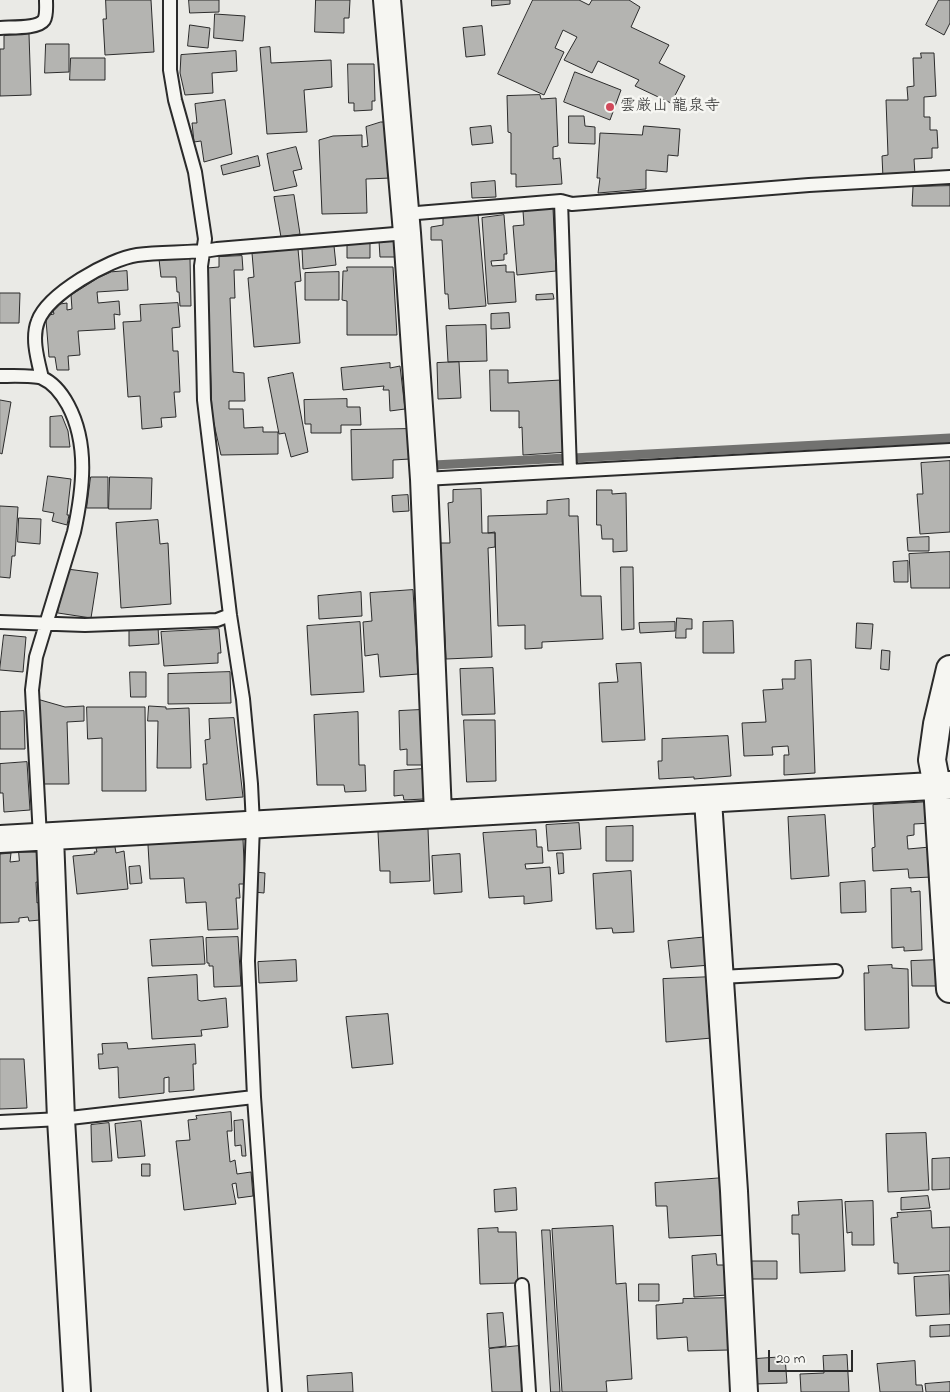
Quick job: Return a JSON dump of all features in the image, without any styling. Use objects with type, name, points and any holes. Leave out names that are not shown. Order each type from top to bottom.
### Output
[{"type":"street","points":[[387,0],[406,223],[424,479],[438,814]]},
{"type":"street","points":[[950,669],[937,724],[932,760],[944,786],[950,990]]},
{"type":"street","points":[[0,839],[944,786]]},
{"type":"street","points":[[708,800],[734,1191],[744,1392]]},
{"type":"street","points":[[45,837],[77,1392]]},
{"type":"lane","points":[[0,28],[40,24],[46,15],[46,0]]},
{"type":"lane","points":[[170,0],[170,70],[175,100],[195,172],[205,239],[201,266],[204,400],[230,616],[244,699],[251,784],[253,825],[248,961],[254,1096],[275,1392]]},
{"type":"lane","points":[[42,378],[36,344],[37,326],[38,321],[54,298],[92,272],[134,255],[159,252],[204,251],[561,201],[572,204],[809,184],[950,177]]},
{"type":"lane","points":[[561,201],[569,383],[570,471]]},
{"type":"lane","points":[[0,376],[42,378],[61,392],[75,418],[79,430],[83,463],[74,532],[36,657],[32,690],[45,837]]},
{"type":"lane","points":[[424,479],[950,450]]},
{"type":"lane","points":[[0,622],[85,625],[218,620],[230,616]]},
{"type":"lane","points":[[720,977],[836,971]]},
{"type":"lane","points":[[0,1122],[61,1119],[254,1096]]},
{"type":"lane","points":[[522,1285],[529,1392]]},
{"type":"building","points":[[106,0],[151,0],[154,52],[105,55],[103,19],[106,19]]},
{"type":"building","points":[[189,0],[219,0],[219,12],[190,13]]},
{"type":"building","points":[[316,0],[350,0],[349,18],[344,18],[344,33],[315,32]]},
{"type":"building","points":[[492,0],[510,0],[510,4],[492,6]]},
{"type":"building","points":[[533,0],[579,0],[589,5],[592,0],[629,0],[640,7],[631,27],[669,45],[659,63],[685,76],[671,103],[635,86],[639,80],[598,61],[592,73],[564,60],[577,37],[563,30],[555,48],[564,52],[544,95],[498,74]]},
{"type":"building","points":[[939,0],[950,0],[950,23],[944,35],[926,25]]},
{"type":"building","points":[[215,14],[245,16],[243,41],[214,38]]},
{"type":"building","points":[[190,25],[210,28],[208,48],[188,46]]},
{"type":"building","points":[[482,26],[485,55],[466,57],[463,28]]},
{"type":"building","points":[[29,34],[31,95],[0,96],[0,49],[4,49],[4,36]]},
{"type":"building","points":[[46,44],[69,44],[69,72],[45,73]]},
{"type":"building","points":[[270,47],[271,63],[331,60],[332,87],[304,90],[307,132],[267,134],[260,48]]},
{"type":"building","points":[[236,51],[237,71],[212,73],[213,93],[185,95],[180,73],[181,55]]},
{"type":"building","points":[[921,53],[934,53],[936,96],[924,97],[924,117],[930,117],[930,130],[937,130],[938,148],[932,148],[932,158],[914,159],[915,175],[883,178],[882,156],[888,155],[886,100],[908,100],[907,87],[914,86],[913,58],[921,58]]},
{"type":"building","points":[[71,58],[105,58],[105,80],[70,80]]},
{"type":"building","points":[[348,64],[374,64],[375,101],[372,101],[372,110],[354,111],[354,103],[349,103]]},
{"type":"building","points":[[575,72],[621,90],[610,120],[564,102]]},
{"type":"building","points":[[540,95],[541,99],[556,98],[558,146],[553,147],[553,159],[560,158],[562,184],[516,187],[516,174],[511,174],[511,133],[508,132],[507,96]]},
{"type":"building","points":[[225,100],[232,154],[204,162],[201,141],[194,142],[192,123],[197,123],[195,104]]},
{"type":"building","points":[[569,116],[584,116],[585,126],[595,127],[595,144],[569,143]]},
{"type":"building","points":[[381,122],[389,122],[391,178],[366,179],[367,213],[322,214],[319,140],[333,136],[362,135],[362,147],[368,146],[366,127]]},
{"type":"building","points":[[491,126],[493,143],[472,145],[470,128]]},
{"type":"building","points":[[644,126],[680,129],[678,156],[668,155],[667,172],[646,170],[646,189],[598,193],[600,133],[642,135]]},
{"type":"building","points":[[296,147],[302,169],[293,171],[297,186],[274,191],[267,154]]},
{"type":"building","points":[[258,156],[260,166],[223,175],[221,166]]},
{"type":"building","points":[[495,181],[496,197],[472,198],[471,183]]},
{"type":"building","points":[[950,186],[950,206],[912,206],[913,187]]},
{"type":"building","points":[[294,195],[300,234],[281,237],[274,197]]},
{"type":"building","points":[[553,208],[556,271],[517,275],[513,226],[524,225],[523,211]]},
{"type":"building","points":[[478,214],[486,306],[449,309],[448,294],[445,294],[442,240],[431,240],[431,227],[443,225],[443,217]]},
{"type":"building","points":[[504,215],[507,254],[504,254],[504,260],[491,261],[492,266],[506,265],[506,272],[514,272],[516,302],[488,304],[482,218]]},
{"type":"building","points":[[398,240],[398,257],[380,257],[379,241]]},
{"type":"building","points":[[370,242],[370,258],[347,258],[347,244]]},
{"type":"building","points":[[334,246],[336,265],[303,269],[302,249]]},
{"type":"building","points":[[298,249],[301,281],[295,282],[300,343],[254,347],[248,278],[254,277],[252,253]]},
{"type":"building","points":[[242,256],[243,270],[234,270],[235,298],[230,298],[233,372],[244,373],[245,401],[229,401],[229,409],[243,409],[244,428],[263,427],[263,432],[278,432],[278,454],[221,455],[212,415],[207,268],[219,267],[219,257]]},
{"type":"building","points":[[190,258],[191,306],[180,306],[176,277],[161,277],[159,259]]},
{"type":"building","points":[[347,267],[393,267],[397,335],[347,335],[347,301],[342,300],[343,271],[347,271]]},
{"type":"building","points":[[127,271],[128,290],[97,292],[98,303],[119,301],[120,315],[114,314],[115,329],[78,331],[80,355],[68,356],[69,370],[57,370],[55,357],[49,357],[46,320],[49,315],[54,314],[53,310],[60,304],[67,303],[67,310],[72,309],[71,295],[98,278],[111,272]]},
{"type":"building","points":[[339,272],[339,300],[305,300],[305,273]]},
{"type":"building","points":[[0,293],[20,293],[19,323],[0,323]]},
{"type":"building","points":[[553,294],[554,299],[536,300],[536,295]]},
{"type":"building","points":[[178,303],[180,327],[172,328],[173,351],[178,351],[180,392],[174,392],[176,417],[161,418],[162,427],[142,429],[140,396],[128,397],[123,322],[141,321],[140,305]]},
{"type":"building","points":[[509,313],[510,328],[491,329],[491,314]]},
{"type":"building","points":[[486,325],[487,361],[448,362],[446,326]]},
{"type":"building","points":[[459,362],[461,398],[438,399],[437,363]]},
{"type":"building","points":[[390,363],[390,368],[400,366],[405,409],[390,411],[389,390],[383,390],[384,386],[343,390],[341,368]]},
{"type":"building","points":[[490,370],[508,370],[508,383],[561,380],[568,452],[523,455],[522,427],[519,428],[519,411],[491,411]]},
{"type":"building","points":[[293,373],[308,452],[291,457],[285,433],[279,434],[268,378]]},
{"type":"building","points":[[347,399],[347,407],[360,407],[361,425],[341,425],[341,433],[311,433],[311,424],[305,424],[304,400]]},
{"type":"building","points":[[0,400],[11,402],[2,454],[0,453]]},
{"type":"building","points":[[62,416],[68,431],[70,447],[50,447],[50,417]]},
{"type":"building","points":[[408,429],[410,459],[393,460],[393,478],[352,480],[351,430]]},
{"type":"building","points":[[950,461],[950,532],[920,534],[917,494],[923,494],[921,463]]},
{"type":"building","points":[[48,476],[71,479],[67,525],[52,521],[54,513],[43,511]]},
{"type":"building","points":[[91,477],[108,477],[108,508],[87,508]]},
{"type":"building","points":[[110,477],[152,478],[151,509],[109,509]]},
{"type":"building","points":[[481,489],[482,533],[495,533],[495,547],[488,548],[492,657],[446,659],[440,543],[450,543],[448,503],[453,502],[453,490]]},
{"type":"building","points":[[597,490],[612,490],[612,494],[626,493],[627,551],[613,552],[613,539],[602,539],[601,525],[597,525]]},
{"type":"building","points":[[408,495],[409,511],[393,512],[392,496]]},
{"type":"building","points":[[569,499],[569,516],[578,516],[581,596],[601,596],[603,639],[542,642],[542,648],[525,649],[525,625],[498,626],[495,532],[488,533],[488,516],[547,514],[547,501]]},
{"type":"building","points":[[0,506],[18,507],[15,556],[12,556],[10,578],[0,577]]},
{"type":"building","points":[[19,518],[41,519],[40,544],[18,542]]},
{"type":"building","points":[[158,520],[160,544],[168,543],[171,604],[121,608],[116,523]]},
{"type":"building","points":[[929,537],[929,551],[908,551],[907,538]]},
{"type":"building","points":[[950,552],[950,588],[911,588],[909,554]]},
{"type":"building","points":[[908,561],[908,582],[894,582],[893,562]]},
{"type":"building","points":[[621,567],[633,567],[634,629],[622,630]]},
{"type":"building","points":[[67,569],[98,573],[91,618],[58,613]]},
{"type":"building","points":[[413,590],[418,674],[380,677],[378,654],[365,656],[363,622],[372,621],[370,593]]},
{"type":"building","points":[[361,592],[362,616],[319,619],[318,596]]},
{"type":"building","points":[[677,618],[692,619],[692,629],[686,629],[686,638],[676,638]]},
{"type":"building","points":[[733,621],[734,653],[703,653],[703,622]]},
{"type":"building","points":[[360,622],[364,692],[311,695],[307,626]]},
{"type":"building","points":[[675,622],[675,631],[640,633],[639,623]]},
{"type":"building","points":[[857,623],[873,624],[871,649],[856,648]]},
{"type":"building","points":[[158,627],[159,644],[129,646],[129,629]]},
{"type":"building","points":[[219,629],[221,653],[218,653],[218,663],[164,666],[161,632]]},
{"type":"building","points":[[4,635],[26,637],[23,672],[0,670]]},
{"type":"building","points":[[882,650],[890,651],[889,670],[881,669]]},
{"type":"building","points":[[811,660],[815,773],[784,775],[784,755],[789,755],[788,746],[772,747],[773,755],[744,756],[742,723],[766,722],[763,690],[783,689],[782,679],[795,679],[795,661]]},
{"type":"building","points":[[641,663],[645,740],[602,742],[599,683],[618,682],[616,664]]},
{"type":"building","points":[[493,668],[495,714],[462,715],[460,669]]},
{"type":"building","points":[[130,672],[146,672],[146,697],[131,697]]},
{"type":"building","points":[[230,672],[231,703],[168,704],[168,674]]},
{"type":"building","points":[[37,699],[65,707],[84,706],[84,721],[67,722],[69,784],[42,784]]},
{"type":"building","points":[[149,706],[166,707],[166,709],[189,708],[191,768],[157,768],[158,721],[148,721]]},
{"type":"building","points":[[87,707],[145,707],[146,791],[102,791],[102,738],[88,739]]},
{"type":"building","points":[[420,710],[423,765],[407,765],[407,749],[400,750],[399,711]]},
{"type":"building","points":[[24,711],[25,749],[0,749],[0,712]]},
{"type":"building","points":[[358,712],[359,765],[365,765],[366,791],[345,792],[344,785],[317,785],[314,715]]},
{"type":"building","points":[[234,718],[243,797],[206,800],[203,764],[207,764],[205,740],[210,739],[209,719]]},
{"type":"building","points":[[464,720],[495,720],[496,781],[467,782]]},
{"type":"building","points":[[728,736],[731,776],[659,779],[658,761],[662,761],[662,739]]},
{"type":"building","points":[[27,762],[30,810],[4,812],[3,793],[0,793],[0,764]]},
{"type":"building","points":[[423,769],[424,799],[404,800],[403,795],[394,796],[394,771]]},
{"type":"building","points":[[931,802],[932,823],[914,824],[914,835],[907,836],[908,849],[930,847],[932,877],[909,878],[908,869],[873,871],[872,848],[875,847],[873,805]]},
{"type":"building","points":[[825,815],[829,876],[791,879],[788,817]]},
{"type":"building","points":[[579,823],[581,849],[548,851],[546,825]]},
{"type":"building","points":[[633,826],[633,861],[606,861],[606,827]]},
{"type":"building","points":[[428,829],[430,881],[390,883],[390,871],[380,871],[378,832]]},
{"type":"building","points":[[536,830],[537,847],[542,847],[543,863],[525,864],[526,869],[550,867],[552,901],[524,904],[524,896],[489,898],[483,833]]},
{"type":"building","points":[[243,839],[245,884],[239,884],[240,898],[236,898],[238,929],[208,930],[206,902],[186,903],[184,878],[150,879],[148,845]]},
{"type":"building","points":[[115,847],[116,853],[124,851],[128,889],[77,894],[73,856],[95,854],[94,852],[97,852],[96,848]]},
{"type":"building","points":[[19,852],[40,852],[42,883],[36,882],[40,920],[29,921],[28,917],[19,918],[19,922],[0,923],[0,854],[11,853],[10,862],[19,861]]},
{"type":"building","points":[[557,853],[563,853],[564,873],[559,874]]},
{"type":"building","points":[[460,854],[462,892],[434,894],[432,856]]},
{"type":"building","points":[[140,866],[142,883],[130,884],[129,867]]},
{"type":"building","points":[[631,871],[634,932],[613,933],[612,928],[596,929],[593,874]]},
{"type":"building","points":[[255,872],[265,873],[264,893],[254,892]]},
{"type":"building","points":[[865,881],[866,912],[841,913],[840,883]]},
{"type":"building","points":[[911,888],[911,892],[920,891],[922,950],[904,951],[904,947],[892,948],[891,889]]},
{"type":"building","points":[[203,937],[205,964],[152,966],[150,940]]},
{"type":"building","points":[[238,937],[241,986],[214,987],[213,966],[209,966],[209,963],[207,963],[206,938]]},
{"type":"building","points":[[708,937],[711,965],[671,968],[668,941]]},
{"type":"building","points":[[296,960],[297,981],[259,983],[258,962]]},
{"type":"building","points":[[940,960],[942,986],[912,986],[911,961]]},
{"type":"building","points":[[892,965],[892,968],[908,969],[909,1028],[865,1030],[864,973],[869,973],[868,966]]},
{"type":"building","points":[[197,975],[198,1000],[226,998],[228,1027],[201,1030],[202,1036],[152,1039],[148,978]]},
{"type":"building","points":[[713,977],[712,1038],[666,1042],[663,979]]},
{"type":"building","points":[[388,1014],[393,1064],[352,1068],[346,1017]]},
{"type":"building","points":[[127,1043],[128,1049],[195,1044],[196,1064],[193,1064],[194,1090],[169,1092],[169,1077],[164,1078],[164,1093],[119,1098],[118,1067],[99,1069],[98,1054],[103,1054],[102,1044]]},
{"type":"building","points":[[0,1059],[24,1059],[27,1108],[0,1109]]},
{"type":"building","points":[[231,1112],[232,1131],[227,1131],[230,1162],[235,1160],[237,1174],[251,1172],[253,1196],[238,1198],[236,1183],[232,1184],[236,1204],[184,1210],[176,1141],[190,1140],[188,1120],[197,1119],[196,1116]]},
{"type":"building","points":[[243,1120],[246,1156],[242,1156],[241,1145],[235,1146],[234,1121]]},
{"type":"building","points":[[141,1121],[145,1156],[118,1158],[115,1124]]},
{"type":"building","points":[[109,1123],[112,1161],[92,1162],[91,1125]]},
{"type":"building","points":[[926,1133],[929,1190],[888,1192],[886,1134]]},
{"type":"building","points":[[950,1158],[950,1189],[932,1190],[932,1159]]},
{"type":"building","points":[[142,1164],[150,1164],[150,1176],[142,1176]]},
{"type":"building","points":[[724,1178],[727,1235],[669,1238],[667,1206],[656,1206],[655,1183]]},
{"type":"building","points":[[516,1188],[517,1210],[495,1212],[494,1190]]},
{"type":"building","points":[[928,1196],[930,1208],[901,1210],[901,1198]]},
{"type":"building","points":[[842,1200],[845,1271],[800,1273],[799,1234],[792,1234],[792,1215],[799,1215],[798,1202]]},
{"type":"building","points":[[873,1201],[874,1245],[852,1245],[852,1232],[847,1233],[845,1202]]},
{"type":"building","points":[[931,1211],[932,1228],[950,1227],[950,1271],[898,1274],[898,1263],[894,1263],[891,1218],[898,1217],[897,1213]]},
{"type":"building","points":[[613,1226],[616,1284],[626,1283],[632,1379],[606,1381],[607,1392],[562,1392],[552,1229]]},
{"type":"building","points":[[498,1228],[498,1232],[516,1232],[518,1283],[480,1284],[478,1229]]},
{"type":"building","points":[[542,1230],[550,1230],[560,1392],[551,1392]]},
{"type":"building","points":[[716,1254],[717,1265],[727,1265],[728,1295],[694,1297],[692,1256]]},
{"type":"building","points":[[752,1261],[777,1261],[777,1279],[752,1279]]},
{"type":"building","points":[[949,1275],[950,1314],[916,1316],[914,1277]]},
{"type":"building","points":[[639,1284],[659,1284],[659,1301],[639,1301]]},
{"type":"building","points":[[734,1298],[729,1350],[688,1351],[687,1337],[657,1339],[656,1305],[683,1303],[683,1299]]},
{"type":"building","points":[[503,1313],[506,1346],[489,1348],[487,1314]]},
{"type":"building","points":[[950,1325],[950,1336],[930,1337],[930,1326]]},
{"type":"building","points":[[519,1346],[522,1392],[492,1392],[489,1349]]},
{"type":"building","points":[[847,1355],[849,1392],[801,1392],[800,1374],[824,1373],[823,1356]]},
{"type":"building","points":[[785,1357],[787,1383],[755,1384],[755,1359]]},
{"type":"building","points":[[915,1361],[916,1385],[922,1385],[923,1392],[880,1392],[877,1364]]},
{"type":"building","points":[[352,1373],[353,1392],[308,1392],[307,1376]]},
{"type":"building","points":[[950,1382],[950,1392],[926,1392],[925,1384]]},
{"type":"waterway","points":[[573,458],[950,438]]},
{"type":"waterway","points":[[434,465],[566,458]]},
{"type":"place","name":"雲厳山 龍泉寺","points":[[610,107]]}]
